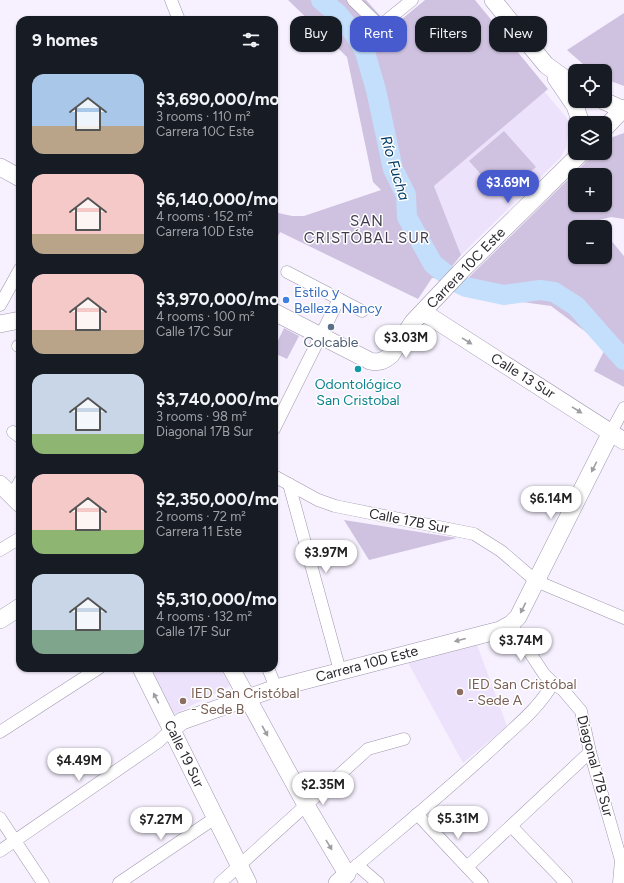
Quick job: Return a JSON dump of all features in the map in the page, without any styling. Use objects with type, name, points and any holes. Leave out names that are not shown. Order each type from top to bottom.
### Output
[{"type":"street","points":[[171,0],[177,16]]},
{"type":"street","points":[[354,0],[380,26],[412,0]]},
{"type":"street","points":[[493,0],[546,65],[570,99],[578,116]]},
{"type":"street","points":[[546,65],[568,81]]},
{"type":"street","points":[[612,104],[624,109],[612,121]]},
{"type":"street","name":"Carrera 10C Este","points":[[321,336],[370,361],[381,362],[391,355],[414,322],[463,269],[574,160]]},
{"type":"street","points":[[0,167],[16,176]]},
{"type":"street","points":[[287,272],[362,311]]},
{"type":"street","points":[[0,305],[16,276]]},
{"type":"street","points":[[278,421],[339,299]]},
{"type":"street","name":"Calle 13 Sur","points":[[423,312],[618,436]]},
{"type":"street","points":[[278,314],[321,336]]},
{"type":"street","points":[[0,324],[16,321]]},
{"type":"street","points":[[511,624],[518,617],[536,581],[618,436],[624,408]]},
{"type":"street","name":"Calle 17B Sur","points":[[278,478],[318,500],[335,506],[474,534],[501,551],[536,581],[624,618]]},
{"type":"street","points":[[0,484],[16,500]]},
{"type":"street","points":[[290,484],[340,671]]},
{"type":"street","points":[[0,550],[16,540]]},
{"type":"street","points":[[1,617],[16,609]]},
{"type":"street","name":"Carrera 10D Este","points":[[0,851],[158,742],[182,721],[276,688],[500,630],[511,624]]},
{"type":"street","name":"Diagonal 17B Sur","points":[[511,624],[544,674],[563,690],[581,711],[590,752],[621,860],[618,883]]},
{"type":"street","points":[[0,732],[93,672]]},
{"type":"street","name":"Calle 19 Sur","points":[[143,672],[248,883]]},
{"type":"street","points":[[233,672],[306,805],[347,874],[378,883]]},
{"type":"street","points":[[270,672],[276,688]]},
{"type":"street","points":[[347,874],[472,768],[529,714],[542,700],[553,683]]},
{"type":"street","points":[[220,883],[368,749],[404,740]]},
{"type":"street","points":[[467,867],[590,752]]},
{"type":"street","points":[[417,814],[467,867],[478,881]]},
{"type":"street","points":[[0,818],[42,883]]},
{"type":"street","points":[[119,883],[215,818]]},
{"type":"street","points":[[511,826],[566,883]]},
{"type":"shaded area","points":[[288,0],[366,0],[380,16],[350,16],[350,52],[407,52],[407,16],[406,16],[425,0],[475,0],[489,17],[489,52],[518,52],[548,89],[434,186],[461,255],[442,279],[432,278],[418,299],[280,232],[278,236],[278,213],[292,216],[304,216],[381,190],[373,182],[347,57],[342,52],[342,16],[305,16]]},
{"type":"shaded area","points":[[624,13],[624,86],[612,82],[612,64],[583,64],[567,50]]},
{"type":"shaded area","points":[[544,91],[567,118],[568,134],[566,148],[560,158],[461,255],[434,186]]},
{"type":"shaded area","points":[[504,131],[536,167],[501,197],[469,161]]},
{"type":"shaded area","points":[[624,133],[624,219],[611,217],[599,220],[568,220],[568,264],[612,264],[612,242],[624,256],[624,387],[594,371],[606,347],[551,306],[478,296],[459,287],[568,180],[568,212],[612,212],[612,168],[580,168],[588,160],[612,160],[612,137]]},
{"type":"shaded area","points":[[284,328],[299,336],[287,359],[278,355],[278,341]]},
{"type":"shaded area","points":[[344,520],[457,538],[369,560]]},
{"type":"shaded area","name":"IED San Cristóbal - Sede A","points":[[476,642],[507,726],[463,763],[406,659]]},
{"type":"shaded area","name":"IED San Cristóbal - Sede B","points":[[151,672],[222,672],[230,686],[173,715]]},
{"type":"waterway","name":"Río Fucha","points":[[321,0],[338,14],[355,35],[365,52],[376,90],[393,169],[406,195],[407,217],[433,264],[456,282],[466,287],[504,295],[540,290],[554,292],[576,306],[624,360]]},
{"type":"place","name":"Estilo y Belleza Nancy","points":[[286,300]]},
{"type":"place","name":"Colcable","points":[[331,327]]},
{"type":"place","name":"Odontológico San Cristobal","points":[[358,369]]},
{"type":"place","name":"IED San Cristóbal - Sede A","points":[[460,692]]},
{"type":"place","name":"IED San Cristóbal - Sede B","points":[[183,701]]},
{"type":"district","name":"SAN CRISTÓBAL SUR","points":[[367,230]]}]
